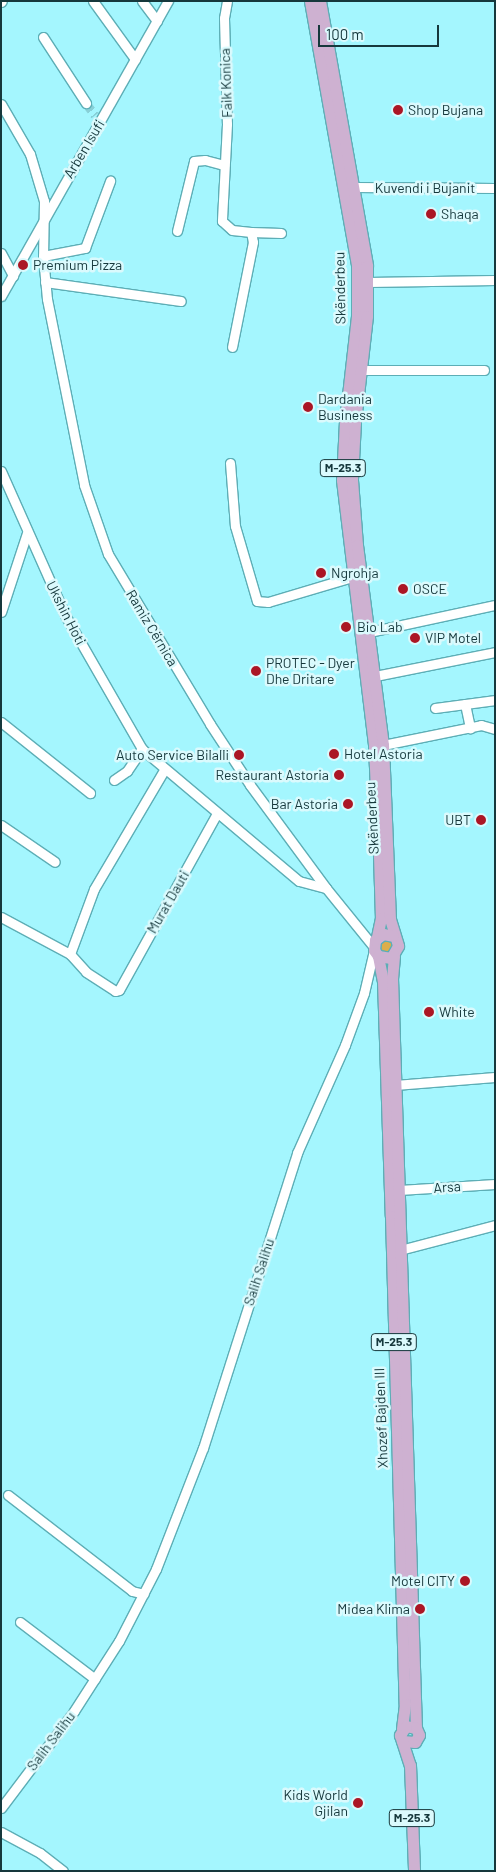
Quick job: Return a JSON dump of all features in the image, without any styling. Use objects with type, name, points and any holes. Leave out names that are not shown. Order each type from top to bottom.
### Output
[{"type":"main road","name":"Skënderbeu","points":[[310,1],[357,266],[357,316],[345,421],[342,480],[352,577],[374,746],[379,939]]},
{"type":"main road","name":"Skënderbeu","points":[[320,1],[355,187],[368,282],[352,480],[383,745],[379,939]]},
{"type":"main road","name":"M-25.3","points":[[379,939],[398,946],[394,956]]},
{"type":"main road","points":[[379,939],[387,959],[394,956]]},
{"type":"main road","name":"Xhozef Bajden III","points":[[379,939],[391,1216],[405,1704],[402,1735],[410,1765],[414,1871]]},
{"type":"main road","name":"Xhozef Bajden III","points":[[394,956],[392,978],[398,1190],[417,1740],[410,1765]]},
{"type":"main road","points":[[416,1728],[409,1725],[402,1735],[410,1744],[417,1740]]},
{"type":"street","points":[[93,1],[135,59]]},
{"type":"street","points":[[142,1],[157,21]]},
{"type":"street","name":"Arben Isufi","points":[[1,296],[98,117],[135,59],[168,1]]},
{"type":"street","name":"Faik Konica","points":[[227,1],[224,18],[227,124],[222,221],[232,230],[281,234]]},
{"type":"street","points":[[43,37],[86,103]]},
{"type":"street","name":"Ramiz Cërnica","points":[[1,104],[30,154],[44,201],[43,256],[46,282],[84,485],[108,554],[210,724],[326,888],[360,929],[379,939]]},
{"type":"street","points":[[177,231],[194,161],[205,160],[224,165]]},
{"type":"street","points":[[43,256],[85,248],[110,181]]},
{"type":"street","name":"Kuvendi i Bujanit","points":[[355,187],[495,188]]},
{"type":"street","points":[[232,347],[251,259],[251,232]]},
{"type":"street","points":[[1,253],[12,276]]},
{"type":"street","name":"Skënderbeu","points":[[368,282],[495,280]]},
{"type":"street","points":[[46,282],[181,301]]},
{"type":"street","points":[[361,370],[484,370]]},
{"type":"street","points":[[230,462],[235,526],[257,601],[268,602],[352,577]]},
{"type":"street","name":"Ukshin Hoti","points":[[1,471],[27,533],[70,624],[142,749],[164,770],[299,881],[326,888]]},
{"type":"street","points":[[1,612],[27,533]]},
{"type":"street","points":[[369,632],[495,605]]},
{"type":"street","points":[[375,676],[495,652]]},
{"type":"street","points":[[435,708],[495,700]]},
{"type":"street","points":[[465,704],[470,728]]},
{"type":"street","points":[[1,722],[90,792]]},
{"type":"street","points":[[383,745],[490,725],[495,730]]},
{"type":"street","points":[[114,780],[128,770],[142,749]]},
{"type":"street","points":[[1,917],[70,954],[94,889],[164,770]]},
{"type":"street","name":"Murat Dauti","points":[[70,954],[86,972],[115,991],[119,990],[217,813]]},
{"type":"street","points":[[1,825],[55,862]]},
{"type":"street","points":[[360,929],[379,939]]},
{"type":"street","name":"Salih Salihu","points":[[3,1802],[95,1680],[144,1594],[203,1448],[297,1153],[345,1045],[364,993],[379,939]]},
{"type":"street","points":[[395,1085],[495,1077]]},
{"type":"street","name":"Arsa","points":[[398,1190],[495,1184]]},
{"type":"street","points":[[400,1250],[495,1225]]},
{"type":"street","points":[[8,1495],[132,1591],[144,1594]]},
{"type":"street","points":[[20,1622],[95,1680]]},
{"type":"street","points":[[1,1832],[40,1853],[63,1871]]},
{"type":"shaded area","points":[[384,939],[393,942],[391,954],[379,952],[379,942]]},
{"type":"tunnel","points":[[86,103],[95,115]]},
{"type":"place","name":"Shop Bujana","points":[[398,110]]},
{"type":"place","name":"Shaqa","points":[[431,214]]},
{"type":"place","name":"Premium Pizza","points":[[23,265]]},
{"type":"place","name":"Dardania Business","points":[[308,407]]},
{"type":"place","name":"Ngrohja","points":[[321,573]]},
{"type":"place","name":"OSCE","points":[[403,589]]},
{"type":"place","name":"Bio Lab","points":[[346,627]]},
{"type":"place","name":"VIP Motel","points":[[415,638]]},
{"type":"place","name":"PROTEC - Dyer Dhe Dritare","points":[[256,671]]},
{"type":"place","name":"Hotel Astoria","points":[[334,754]]},
{"type":"place","name":"Auto Service Bilalli","points":[[239,755]]},
{"type":"place","name":"Restaurant Astoria","points":[[339,775]]},
{"type":"place","name":"Bar Astoria","points":[[348,804]]},
{"type":"place","name":"UBT","points":[[481,820]]},
{"type":"place","name":"White","points":[[429,1012]]},
{"type":"place","name":"Motel CITY","points":[[465,1581]]},
{"type":"place","name":"Midea Klima","points":[[420,1609]]},
{"type":"place","name":"Kids World Gjilan","points":[[358,1803]]}]
